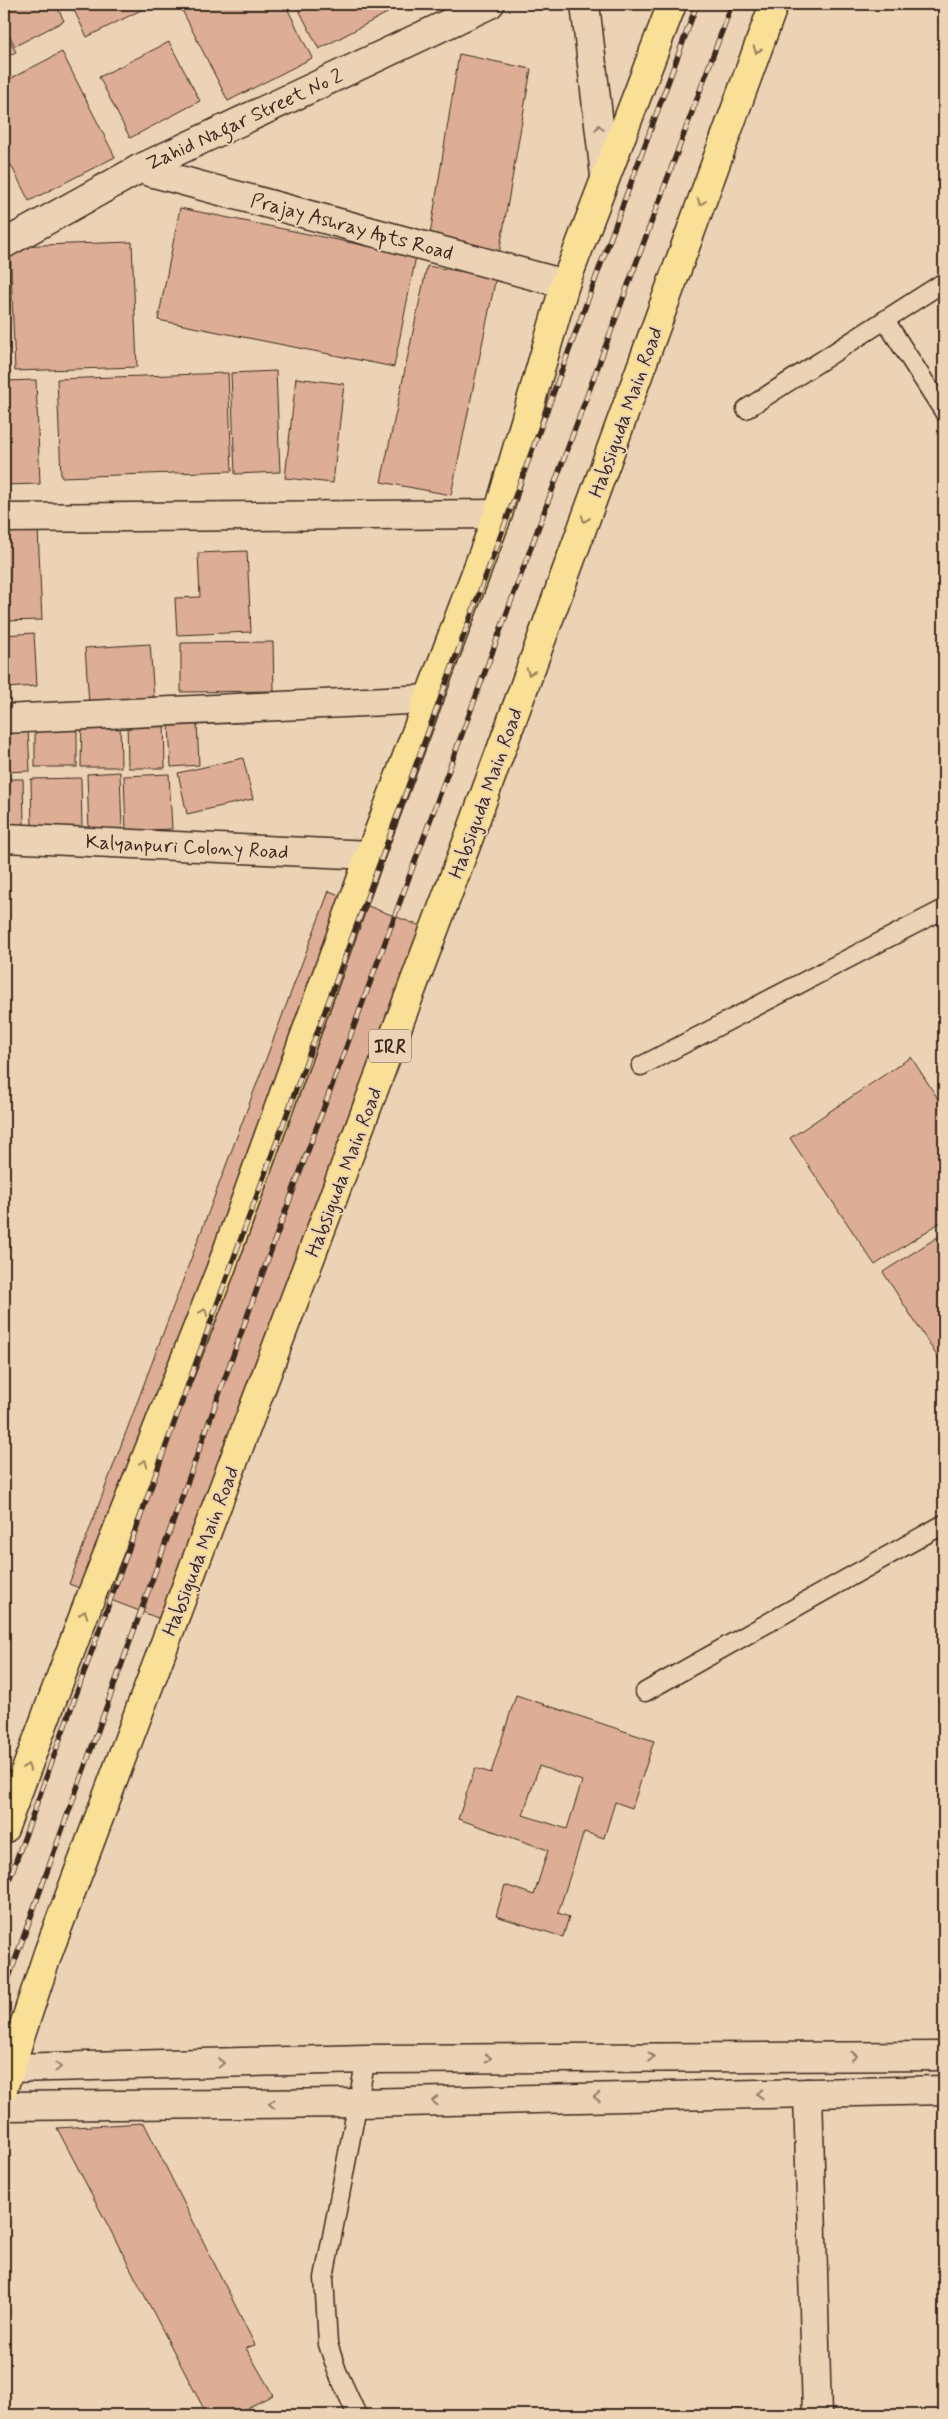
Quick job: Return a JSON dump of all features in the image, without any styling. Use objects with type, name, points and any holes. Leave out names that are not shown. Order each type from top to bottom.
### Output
[{"type":"main road","points":[[4,1829],[88,1604],[220,1271],[370,855],[498,514],[565,284],[672,4]]},
{"type":"main road","name":"Habsiguda Main Road","points":[[7,2077],[48,1953],[468,840],[774,4]]},
{"type":"street","name":"Zahid Nagar Street No 2","points":[[4,244],[139,169],[490,4]]},
{"type":"street","points":[[585,4],[605,176]]},
{"type":"street","name":"Prajay Ashray Apts Road","points":[[139,169],[565,284]]},
{"type":"street","points":[[4,518],[498,514]]},
{"type":"street","points":[[4,719],[429,699]]},
{"type":"street","name":"Kalyanpuri Colony Road","points":[[4,838],[370,855]]},
{"type":"street","points":[[7,2077],[366,2059],[944,2056]]},
{"type":"street","points":[[4,2106],[358,2103],[944,2090]]},
{"type":"street","points":[[808,2093],[817,2415]]},
{"type":"lane","points":[[746,409],[944,282]]},
{"type":"lane","points":[[885,320],[944,412]]},
{"type":"lane","points":[[641,1066],[944,909]]},
{"type":"lane","points":[[645,1692],[944,1524]]},
{"type":"lane","points":[[357,2415],[337,2371],[328,2344],[324,2278],[366,2059]]},
{"type":"building","points":[[4,4],[56,4],[64,21],[15,46],[4,25]]},
{"type":"building","points":[[71,4],[153,4],[87,37]]},
{"type":"building","points":[[185,4],[285,4],[312,58],[228,101],[180,6]]},
{"type":"building","points":[[296,4],[385,4],[389,12],[319,49]]},
{"type":"building","points":[[4,29],[16,52],[4,58]]},
{"type":"building","points":[[169,42],[200,101],[130,138],[99,77]]},
{"type":"building","points":[[62,52],[115,157],[29,201],[4,151],[4,82]]},
{"type":"building","points":[[459,54],[531,69],[499,254],[429,241]]},
{"type":"building","points":[[180,208],[416,256],[394,367],[158,320]]},
{"type":"building","points":[[132,242],[137,367],[15,371],[10,246]]},
{"type":"building","points":[[427,266],[496,277],[451,495],[381,482]]},
{"type":"building","points":[[8,333],[9,378],[4,378],[4,334]]},
{"type":"building","points":[[276,371],[280,472],[235,474],[231,373]]},
{"type":"building","points":[[228,373],[232,471],[61,477],[57,379]]},
{"type":"building","points":[[296,378],[344,384],[333,483],[285,478]]},
{"type":"building","points":[[36,380],[40,484],[4,485],[4,381]]},
{"type":"building","points":[[38,529],[42,620],[4,621],[4,530]]},
{"type":"building","points":[[247,551],[251,632],[177,635],[175,598],[200,597],[198,553]]},
{"type":"building","points":[[34,633],[37,686],[4,688],[4,635]]},
{"type":"building","points":[[273,642],[274,691],[181,692],[181,643]]},
{"type":"building","points":[[150,644],[154,699],[89,703],[85,648]]},
{"type":"building","points":[[82,719],[120,719],[121,767],[81,767]]},
{"type":"building","points":[[127,720],[164,720],[165,768],[128,768]]},
{"type":"building","points":[[35,722],[77,722],[77,767],[35,767]]},
{"type":"building","points":[[197,722],[199,765],[171,767],[169,723]]},
{"type":"building","points":[[4,728],[28,728],[30,771],[4,772]]},
{"type":"building","points":[[243,758],[253,799],[187,814],[178,773]]},
{"type":"building","points":[[120,772],[122,831],[89,832],[87,774]]},
{"type":"building","points":[[169,774],[172,829],[126,831],[124,776]]},
{"type":"building","points":[[81,778],[82,828],[32,829],[31,779]]},
{"type":"building","points":[[4,779],[23,779],[24,825],[4,825]]},
{"type":"building","points":[[329,891],[436,932],[176,1625],[69,1584]]},
{"type":"building","points":[[911,1057],[944,1108],[944,1220],[875,1265],[790,1138]]},
{"type":"building","points":[[944,1233],[944,1367],[883,1272]]},
{"type":"building","points":[[516,1695],[654,1741],[632,1808],[615,1802],[604,1838],[584,1832],[558,1913],[569,1917],[563,1937],[496,1916],[505,1885],[534,1895],[548,1850],[458,1819],[475,1768],[491,1773]],"holes":[[[539,1766],[582,1781],[567,1829],[523,1815]]]},
{"type":"building","points":[[144,2123],[255,2345],[246,2348],[273,2395],[233,2415],[207,2415],[57,2128]]},
{"type":"railway","points":[[4,1894],[236,1252],[697,4]]},
{"type":"railway","points":[[4,1991],[266,1264],[732,4]]}]
